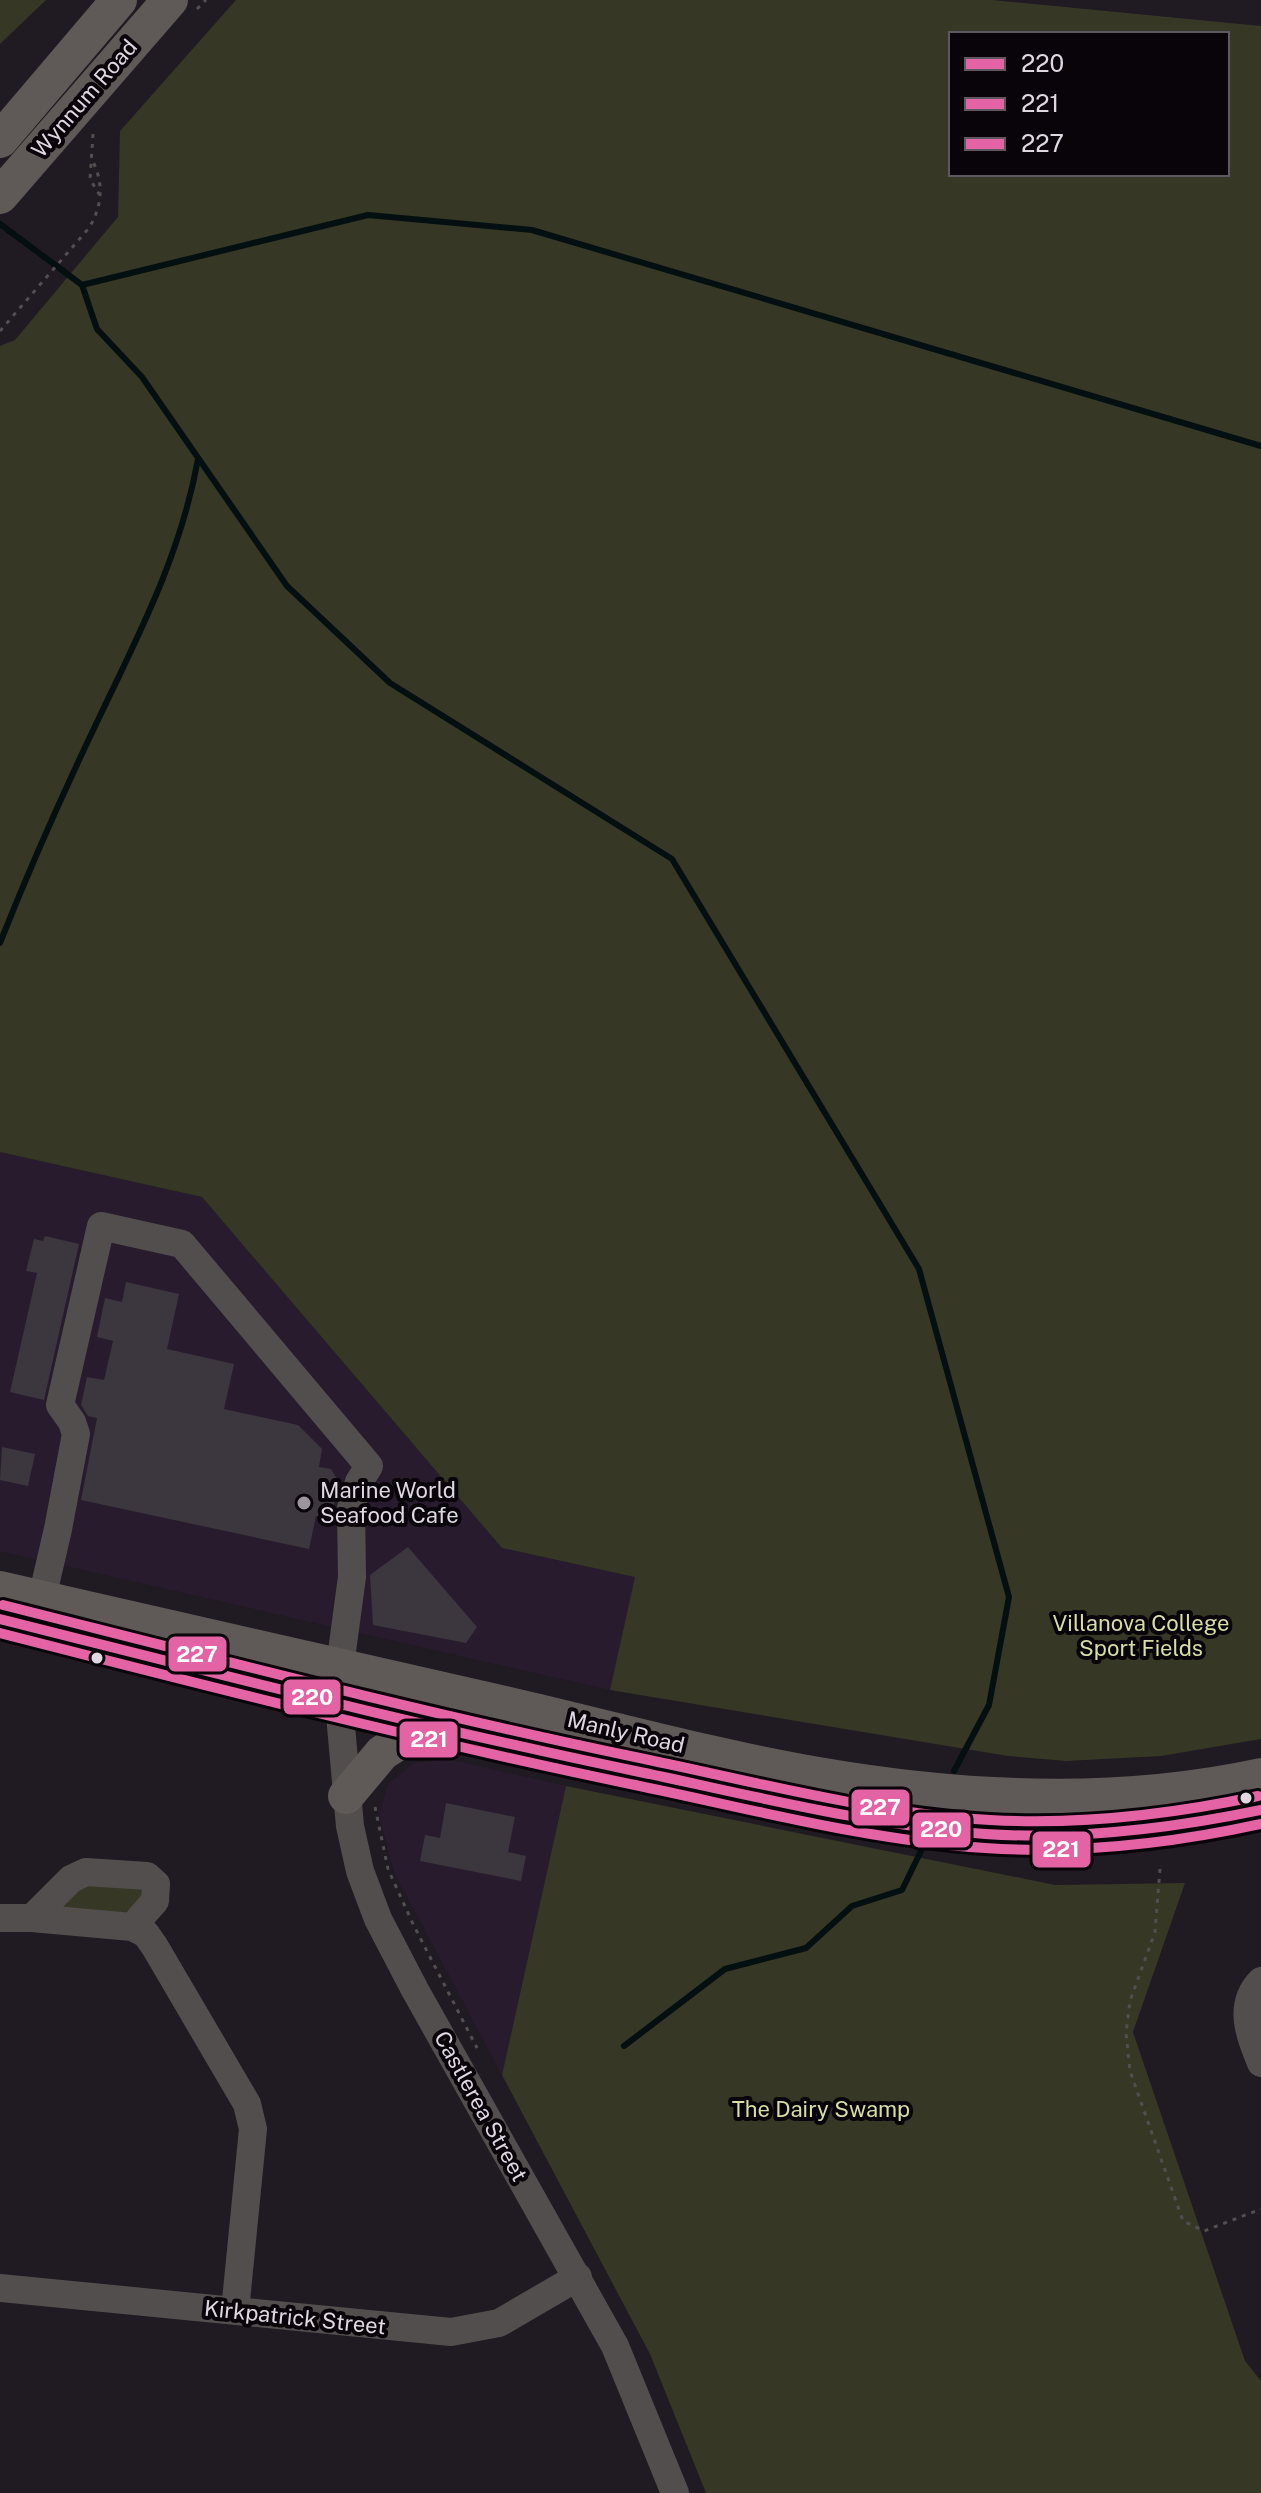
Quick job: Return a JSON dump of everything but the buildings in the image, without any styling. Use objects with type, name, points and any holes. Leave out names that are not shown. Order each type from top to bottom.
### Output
[{"type":"main road","name":"Wynnum Road","points":[[0,140],[119,0]]},
{"type":"main road","name":"Wynnum Road","points":[[7,188],[170,0]]},
{"type":"main road","name":"Manly Road","points":[[0,1589],[815,1775],[929,1790],[1048,1796],[1119,1795],[1192,1788],[1261,1776]]},
{"type":"main road","name":"Manly Road","points":[[0,1619],[570,1758],[944,1830],[1079,1836],[1174,1828],[1261,1810]]},
{"type":"main road","points":[[362,1796],[382,1753],[425,1725]]},
{"type":"street","name":"Castlerea Street","points":[[42,1598],[76,1434],[60,1405],[101,1226],[182,1244],[369,1466],[359,1482],[351,1508],[352,1577],[340,1666],[339,1704],[362,1796],[354,1849],[378,1919],[415,1990],[615,2346],[675,2493]]},
{"type":"street","points":[[32,1918],[71,1879],[86,1872],[147,1876],[156,1884],[155,1901],[132,1927]]},
{"type":"street","points":[[0,1918],[132,1927],[146,1934],[155,1947],[247,2104],[253,2129],[235,2311]]},
{"type":"street","points":[[1261,1981],[1254,1988],[1246,2009],[1249,2033],[1261,2063]]},
{"type":"street","name":"Kirkpatrick Street","points":[[0,2288],[451,2332],[499,2323],[578,2277]]},
{"type":"path","points":[[0,331],[96,216],[99,194],[101,178],[91,158],[90,179],[99,194]]},
{"type":"path","points":[[362,1796],[374,1810],[388,1869],[413,1924],[482,2058]]},
{"type":"path","points":[[1160,1869],[1155,1932],[1130,2001],[1126,2033],[1130,2071],[1183,2221],[1204,2231],[1261,2209]]},
{"type":"shaded area","points":[[0,1152],[202,1197],[502,1548],[636,1577],[610,1690],[0,1551]]},
{"type":"shaded area","points":[[448,1759],[566,1786],[502,2075],[394,1872],[379,1815],[388,1784],[414,1763]]},
{"type":"green space","points":[[0,0],[46,0],[0,44]]},
{"type":"green space","name":"Villanova College Sport Fields","points":[[236,0],[992,0],[1261,26],[1261,1739],[1161,1756],[1066,1761],[1008,1756],[610,1690],[635,1577],[502,1548],[202,1197],[0,1152],[0,346],[15,340],[118,217],[120,131]]},
{"type":"green space","name":"The Dairy Swamp","points":[[566,1786],[1055,1885],[1185,1883],[1133,2032],[1245,2361],[1261,2381],[1261,2493],[706,2493],[650,2354],[502,2075]]},
{"type":"green space","points":[[92,1879],[143,1890],[143,1896],[125,1913],[62,1912],[59,1903]]},
{"type":"waterway","points":[[82,285],[368,215],[532,230],[1261,446]]},
{"type":"waterway","points":[[0,224],[82,285]]},
{"type":"waterway","points":[[82,285],[97,329],[142,377],[287,586],[390,683],[672,859],[919,1269],[1009,1597],[989,1705],[954,1771]]},
{"type":"waterway","points":[[0,943],[60,803],[157,593],[181,528],[198,459]]},
{"type":"waterway","points":[[624,2046],[725,1969],[806,1948],[852,1906],[902,1890],[921,1851]]},
{"type":"transit line","name":"227","points":[[3,1605],[476,1722],[811,1795],[900,1811],[990,1820],[1091,1820],[1158,1813],[1258,1796]]},
{"type":"transit line","name":"220","points":[[0,1619],[476,1736],[897,1824],[985,1834],[1089,1834],[1158,1828],[1261,1810]]},
{"type":"transit line","name":"221","points":[[0,1633],[476,1750],[897,1838],[985,1848],[1055,1850],[1158,1842],[1261,1824]]},
{"type":"place","name":"Marine World Seafood Cafe","points":[[304,1503]]}]
